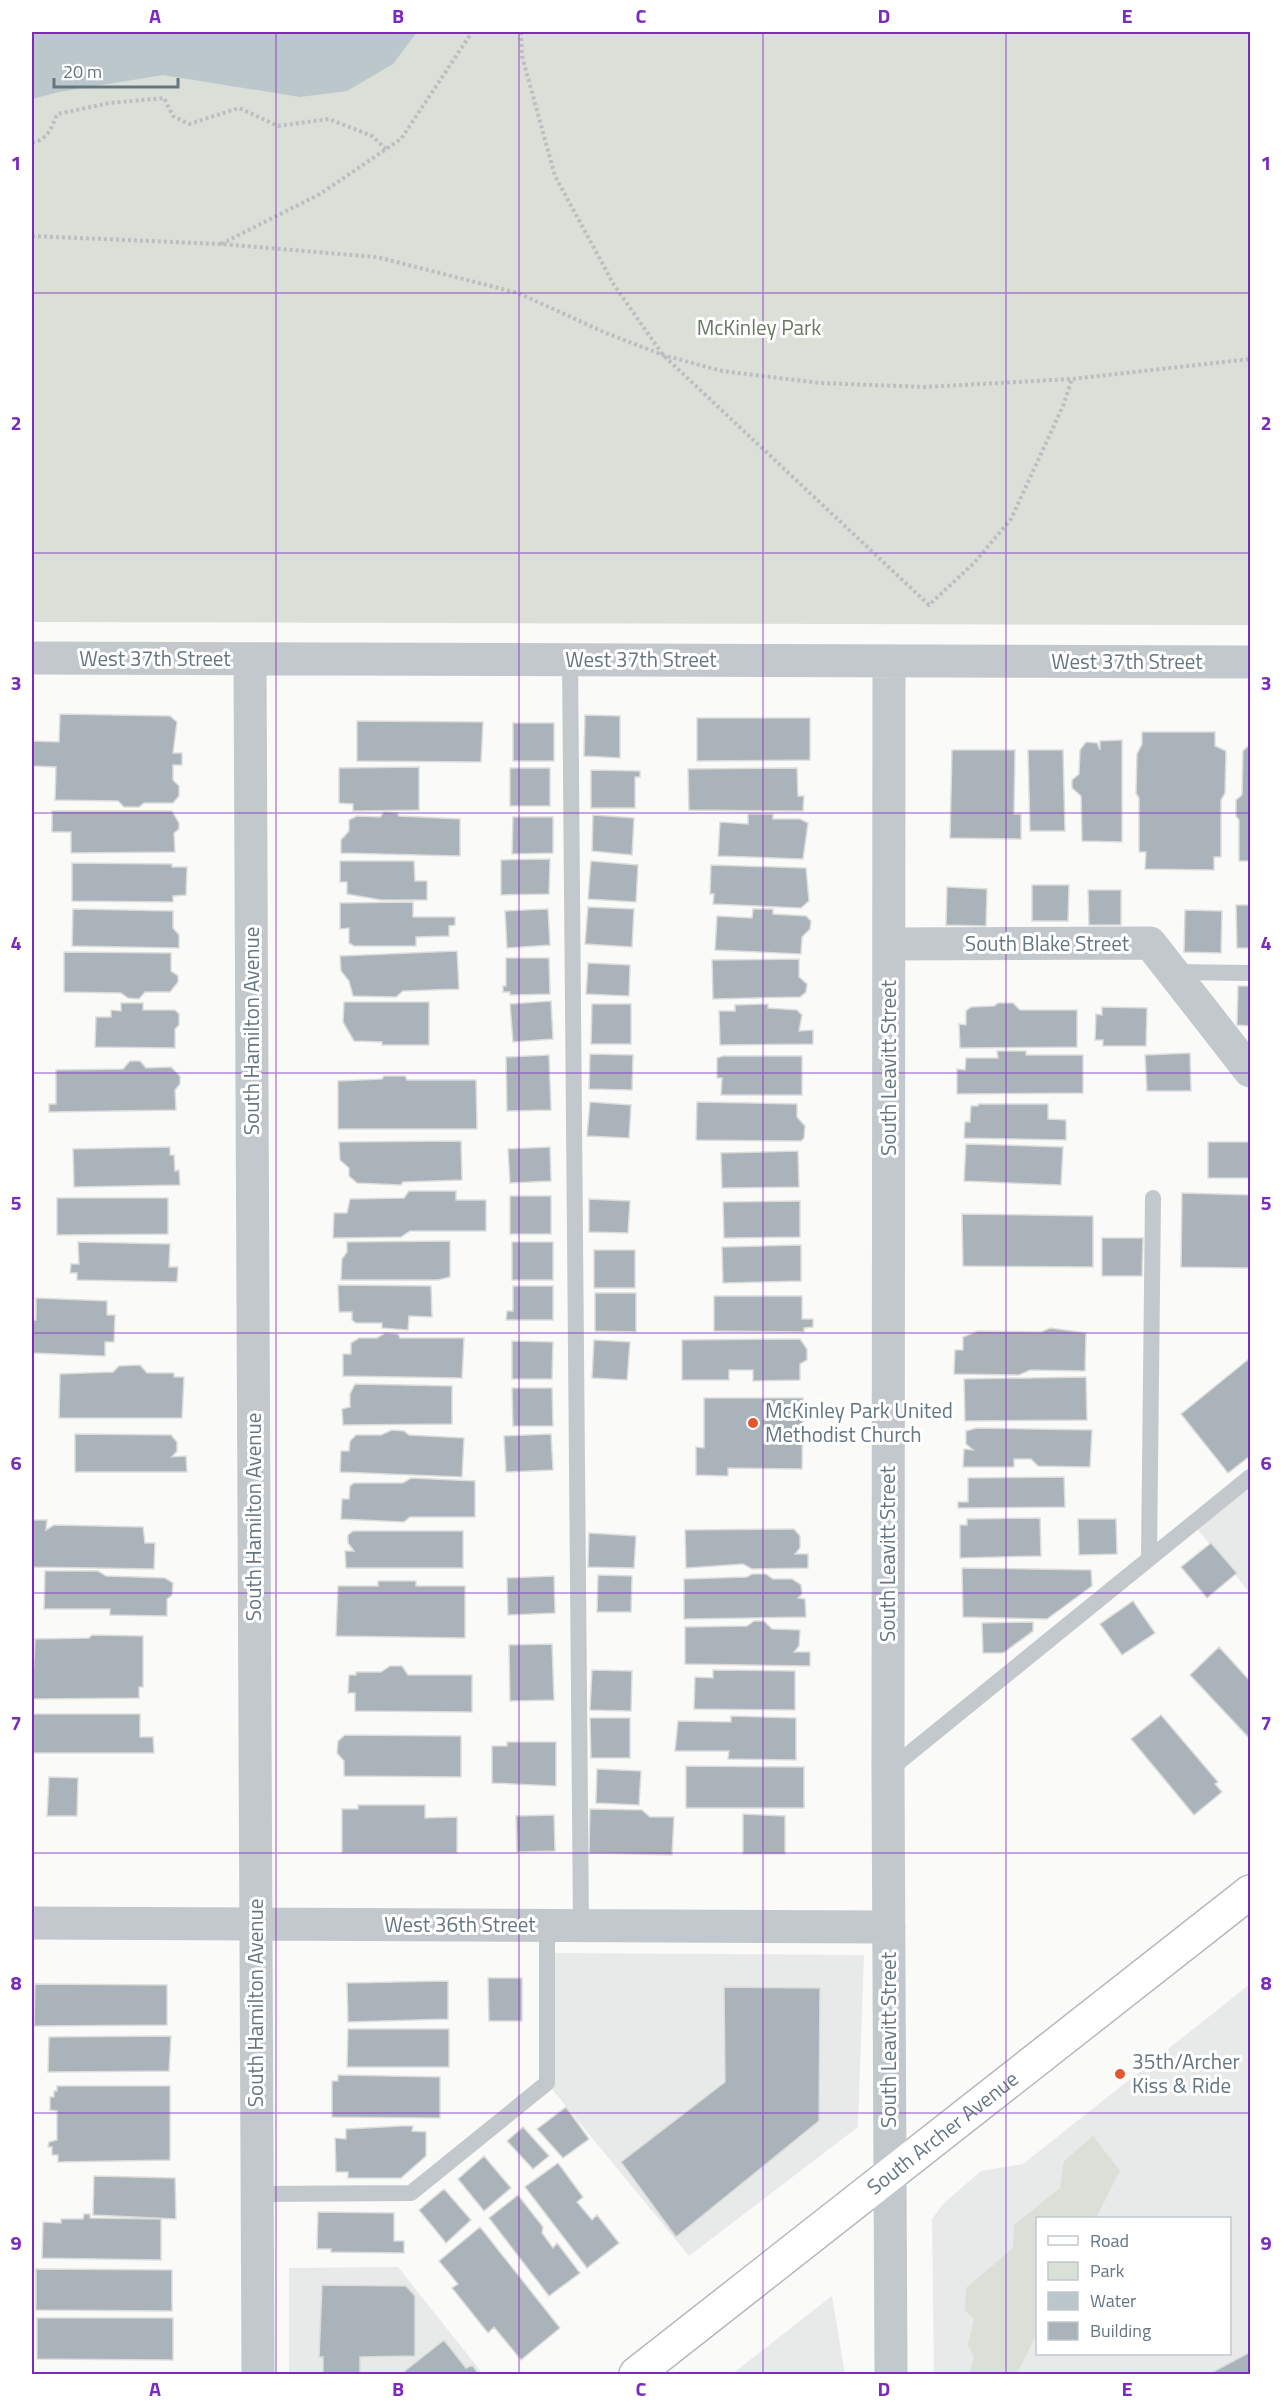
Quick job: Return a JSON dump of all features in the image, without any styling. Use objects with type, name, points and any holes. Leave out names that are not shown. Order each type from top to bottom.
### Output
[{"type":"main road","name":"South Archer Avenue","points":[[636,2374],[1251,1892]]},
{"type":"street","name":"West 37th Street","points":[[32,658],[1251,662]]},
{"type":"street","name":"South Hamilton Avenue","points":[[250,659],[258,2374]]},
{"type":"street","name":"South Leavitt Street","points":[[889,661],[888,1771],[891,2374]]},
{"type":"street","name":"South Blake Street","points":[[889,944],[1150,943],[1251,1071]]},
{"type":"street","name":"West 36th Street","points":[[32,1923],[890,1927]]},
{"type":"lane","points":[[570,660],[581,1925]]},
{"type":"lane","points":[[1173,972],[1251,972]]},
{"type":"lane","points":[[1149,1559],[1153,1198]]},
{"type":"lane","points":[[888,1771],[1251,1477]]},
{"type":"lane","points":[[257,2194],[411,2193],[547,2083],[548,1926]]},
{"type":"path","points":[[220,244],[320,194],[401,139],[472,32]]},
{"type":"path","points":[[521,32],[522,56],[555,176],[614,285],[663,355],[928,605],[974,563],[1011,519],[1064,406],[1072,379]]},
{"type":"path","points":[[32,143],[40,141],[50,132],[57,114],[110,103],[164,98],[173,116],[189,124],[239,108],[278,126],[329,119],[372,136],[386,149]]},
{"type":"path","points":[[32,236],[220,244],[377,257],[518,292],[606,333],[663,355],[722,371],[820,383],[925,387],[1072,379],[1251,359]]},
{"type":"shaded area","points":[[1250,1477],[1250,1593],[1193,1524]]},
{"type":"shaded area","points":[[548,1953],[864,1955],[858,2127],[689,2256],[547,2083]]},
{"type":"shaded area","points":[[1250,1984],[1250,2374],[934,2374],[932,2219],[943,2204],[981,2171],[1023,2164]]},
{"type":"shaded area","points":[[398,2267],[483,2374],[289,2374],[289,2268]]},
{"type":"shaded area","points":[[832,2296],[845,2374],[732,2374]]},
{"type":"green space","name":"McKinley Park","points":[[32,32],[1250,32],[1250,625],[32,622]]},
{"type":"green space","points":[[1093,2136],[1120,2171],[1097,2217],[1036,2217],[1036,2335],[1017,2374],[969,2374],[974,2357],[968,2345],[974,2319],[965,2310],[966,2288],[1013,2248],[1014,2225],[1060,2188],[1064,2161]]},
{"type":"water","points":[[32,32],[417,32],[393,64],[347,91],[300,97],[163,75],[59,92],[32,99]]},
{"type":"building","points":[[60,714],[170,716],[177,722],[173,753],[182,753],[182,765],[173,765],[173,780],[179,786],[179,796],[173,803],[144,803],[139,807],[124,807],[118,801],[55,800],[56,767],[32,766],[32,741],[59,742]]},
{"type":"building","points":[[585,715],[620,716],[620,758],[584,756]]},
{"type":"building","points":[[697,718],[810,718],[810,760],[697,761]]},
{"type":"building","points":[[357,721],[483,722],[481,762],[357,761]]},
{"type":"building","points":[[513,723],[554,723],[554,761],[513,761]]},
{"type":"building","points":[[1142,732],[1215,732],[1215,746],[1226,751],[1225,793],[1221,800],[1221,857],[1214,857],[1214,870],[1145,869],[1146,852],[1139,852],[1139,798],[1136,793],[1137,754],[1142,744]]},
{"type":"building","points":[[1122,740],[1122,842],[1082,841],[1081,796],[1072,788],[1072,780],[1079,774],[1080,750],[1086,742],[1097,743],[1100,750],[1100,741]]},
{"type":"building","points":[[1250,744],[1250,861],[1239,861],[1239,820],[1236,816],[1236,800],[1242,795],[1243,751]]},
{"type":"building","points":[[952,750],[1015,750],[1014,814],[1021,814],[1021,839],[950,838]]},
{"type":"building","points":[[1028,750],[1063,750],[1065,831],[1030,831]]},
{"type":"building","points":[[419,767],[419,810],[353,811],[353,804],[339,803],[339,768]]},
{"type":"building","points":[[510,768],[550,768],[550,806],[510,806]]},
{"type":"building","points":[[797,768],[798,796],[804,796],[803,811],[689,810],[688,769]]},
{"type":"building","points":[[591,770],[640,771],[640,777],[635,777],[635,808],[591,808]]},
{"type":"building","points":[[52,811],[172,811],[179,823],[179,829],[174,833],[175,852],[71,853],[71,832],[52,832]]},
{"type":"building","points":[[384,812],[397,813],[399,816],[460,819],[460,856],[341,853],[341,840],[349,831],[349,820],[357,816],[380,817]]},
{"type":"building","points":[[748,814],[773,814],[773,819],[800,819],[808,823],[803,859],[718,856],[720,822],[748,824]]},
{"type":"building","points":[[593,815],[634,818],[632,855],[592,851]]},
{"type":"building","points":[[513,817],[553,817],[553,853],[512,854]]},
{"type":"building","points":[[550,859],[549,894],[501,895],[501,860]]},
{"type":"building","points":[[340,861],[414,861],[415,881],[427,881],[427,900],[381,900],[347,894],[347,882],[340,882]]},
{"type":"building","points":[[591,861],[638,865],[636,902],[588,899]]},
{"type":"building","points":[[72,863],[172,864],[172,867],[187,867],[186,895],[173,896],[173,902],[72,901]]},
{"type":"building","points":[[711,865],[806,868],[809,901],[801,908],[713,904],[714,894],[710,894]]},
{"type":"building","points":[[1032,885],[1069,885],[1068,921],[1032,921]]},
{"type":"building","points":[[947,887],[987,889],[986,926],[946,925]]},
{"type":"building","points":[[1088,890],[1121,890],[1121,925],[1089,925]]},
{"type":"building","points":[[413,902],[413,917],[455,917],[455,925],[449,926],[449,936],[416,937],[416,946],[354,946],[349,943],[349,928],[340,929],[340,903]]},
{"type":"building","points":[[1236,905],[1250,905],[1250,948],[1237,948]]},
{"type":"building","points":[[588,907],[634,909],[632,947],[585,944]]},
{"type":"building","points":[[73,909],[173,911],[173,928],[179,935],[179,948],[72,946]]},
{"type":"building","points":[[548,909],[550,945],[507,948],[505,911]]},
{"type":"building","points":[[753,909],[773,909],[773,914],[806,916],[811,921],[810,929],[802,937],[801,954],[715,950],[717,916],[752,918]]},
{"type":"building","points":[[1185,910],[1222,911],[1221,953],[1184,952]]},
{"type":"building","points":[[457,951],[459,989],[403,991],[396,997],[353,996],[349,981],[341,971],[340,956]]},
{"type":"building","points":[[64,952],[171,953],[171,971],[178,976],[178,982],[170,992],[145,992],[139,999],[128,998],[121,993],[64,992]]},
{"type":"building","points":[[506,958],[549,958],[550,994],[510,995],[510,992],[503,992],[503,986],[506,986]]},
{"type":"building","points":[[799,959],[799,977],[807,984],[806,992],[800,997],[713,999],[712,960]]},
{"type":"building","points":[[588,963],[630,965],[629,996],[586,994]]},
{"type":"building","points":[[1238,986],[1250,986],[1250,1026],[1237,1025]]},
{"type":"building","points":[[551,1001],[553,1039],[513,1042],[510,1004]]},
{"type":"building","points":[[344,1002],[429,1002],[429,1045],[382,1045],[382,1042],[354,1041],[343,1022]]},
{"type":"building","points":[[121,1003],[143,1003],[143,1010],[175,1010],[179,1014],[179,1025],[175,1029],[175,1048],[95,1047],[96,1017],[111,1017],[111,1010],[121,1011]]},
{"type":"building","points":[[998,1003],[1013,1003],[1020,1010],[1077,1010],[1077,1047],[960,1048],[959,1024],[966,1025],[966,1011],[971,1007],[994,1006]]},
{"type":"building","points":[[592,1004],[631,1004],[631,1044],[591,1044]]},
{"type":"building","points":[[768,1004],[768,1008],[797,1010],[802,1015],[799,1031],[813,1030],[813,1044],[720,1045],[719,1011],[735,1011],[735,1005]]},
{"type":"building","points":[[1102,1007],[1147,1008],[1146,1046],[1103,1046],[1103,1040],[1095,1040],[1096,1014],[1102,1015]]},
{"type":"building","points":[[997,1051],[1026,1051],[1026,1055],[1083,1055],[1083,1093],[957,1094],[957,1069],[965,1070],[966,1058],[998,1058]]},
{"type":"building","points":[[1190,1053],[1191,1091],[1147,1091],[1145,1055]]},
{"type":"building","points":[[590,1054],[633,1055],[632,1090],[589,1089]]},
{"type":"building","points":[[549,1055],[551,1110],[507,1111],[506,1057]]},
{"type":"building","points":[[723,1056],[802,1056],[802,1095],[721,1095],[722,1078],[717,1078],[717,1058]]},
{"type":"building","points":[[130,1061],[140,1061],[146,1068],[171,1067],[180,1076],[180,1084],[175,1090],[176,1110],[49,1112],[49,1104],[56,1104],[56,1070],[123,1069]]},
{"type":"building","points":[[384,1076],[405,1076],[407,1080],[476,1080],[477,1129],[338,1129],[338,1081],[382,1079]]},
{"type":"building","points":[[590,1102],[631,1105],[629,1138],[587,1136]]},
{"type":"building","points":[[697,1102],[797,1104],[797,1117],[805,1126],[804,1138],[801,1141],[696,1140]]},
{"type":"building","points":[[978,1104],[1048,1104],[1048,1119],[1066,1120],[1066,1140],[964,1138],[965,1122],[970,1122],[971,1106],[978,1106]]},
{"type":"building","points":[[461,1141],[462,1180],[403,1182],[401,1185],[357,1183],[349,1176],[349,1168],[340,1160],[339,1142]]},
{"type":"building","points":[[1208,1142],[1250,1142],[1250,1178],[1208,1178]]},
{"type":"building","points":[[966,1144],[1063,1147],[1061,1185],[964,1181]]},
{"type":"building","points":[[170,1147],[170,1155],[174,1155],[175,1171],[179,1170],[180,1185],[74,1187],[73,1149]]},
{"type":"building","points":[[550,1147],[551,1181],[510,1183],[508,1149]]},
{"type":"building","points":[[798,1151],[799,1187],[722,1188],[721,1153]]},
{"type":"building","points":[[409,1191],[456,1191],[456,1200],[486,1200],[486,1231],[410,1231],[401,1237],[333,1238],[334,1213],[347,1213],[350,1199],[404,1198]]},
{"type":"building","points":[[1182,1193],[1250,1195],[1250,1268],[1181,1267]]},
{"type":"building","points":[[510,1196],[551,1196],[551,1234],[510,1234]]},
{"type":"building","points":[[57,1198],[168,1198],[168,1234],[57,1235]]},
{"type":"building","points":[[589,1199],[630,1201],[628,1233],[589,1232]]},
{"type":"building","points":[[800,1201],[800,1237],[724,1238],[723,1202]]},
{"type":"building","points":[[962,1214],[1093,1216],[1093,1267],[963,1266]]},
{"type":"building","points":[[1102,1238],[1143,1238],[1142,1276],[1102,1276]]},
{"type":"building","points":[[450,1241],[450,1277],[438,1280],[341,1280],[342,1259],[347,1252],[347,1242]]},
{"type":"building","points":[[78,1242],[170,1244],[169,1267],[178,1267],[177,1282],[77,1280],[77,1273],[70,1273],[71,1264],[79,1264]]},
{"type":"building","points":[[512,1242],[553,1242],[553,1280],[512,1280]]},
{"type":"building","points":[[801,1245],[801,1281],[723,1283],[722,1247]]},
{"type":"building","points":[[594,1250],[635,1250],[635,1288],[594,1288]]},
{"type":"building","points":[[338,1285],[431,1286],[432,1317],[409,1316],[408,1330],[382,1328],[382,1323],[356,1323],[352,1320],[352,1312],[339,1312]]},
{"type":"building","points":[[513,1286],[553,1286],[553,1320],[506,1320],[507,1311],[513,1311]]},
{"type":"building","points":[[595,1293],[636,1293],[636,1332],[595,1331]]},
{"type":"building","points":[[714,1296],[802,1296],[802,1319],[813,1319],[813,1327],[804,1328],[804,1332],[714,1331]]},
{"type":"building","points":[[36,1298],[107,1301],[107,1315],[115,1315],[114,1342],[105,1342],[105,1356],[32,1353],[32,1320],[36,1320]]},
{"type":"building","points":[[1050,1328],[1086,1333],[1085,1371],[1030,1370],[1019,1375],[954,1374],[955,1350],[963,1350],[963,1337],[978,1331],[1041,1332]]},
{"type":"building","points":[[385,1333],[398,1334],[400,1338],[464,1338],[462,1378],[343,1376],[343,1354],[351,1354],[351,1343],[359,1338],[377,1338]]},
{"type":"building","points":[[800,1339],[807,1349],[807,1360],[800,1364],[800,1380],[753,1381],[753,1370],[729,1370],[729,1380],[682,1380],[682,1340]]},
{"type":"building","points":[[594,1340],[630,1342],[627,1380],[592,1378]]},
{"type":"building","points":[[512,1341],[553,1342],[552,1379],[512,1379]]},
{"type":"building","points":[[1250,1358],[1250,1456],[1228,1473],[1181,1414]]},
{"type":"building","points":[[140,1365],[147,1373],[174,1373],[174,1377],[184,1377],[182,1418],[59,1418],[60,1374],[113,1372],[119,1366]]},
{"type":"building","points":[[1086,1377],[1087,1420],[965,1421],[964,1379]]},
{"type":"building","points":[[355,1384],[452,1386],[452,1424],[343,1425],[342,1409],[350,1407],[350,1394]]},
{"type":"building","points":[[512,1388],[552,1388],[553,1426],[513,1426]]},
{"type":"building","name":"McKinley Park United Methodist Church","points":[[704,1398],[803,1398],[802,1469],[728,1468],[728,1476],[696,1475],[696,1447],[704,1448]]},
{"type":"building","points":[[977,1428],[1092,1430],[1090,1467],[1038,1466],[1031,1459],[1014,1459],[1014,1467],[963,1467],[964,1449],[973,1450],[966,1444],[966,1431]]},
{"type":"building","points":[[392,1430],[404,1431],[409,1435],[464,1438],[462,1477],[340,1472],[341,1451],[349,1451],[350,1441],[356,1435],[381,1435]]},
{"type":"building","points":[[75,1434],[171,1435],[177,1442],[177,1451],[172,1457],[186,1456],[187,1472],[75,1472]]},
{"type":"building","points":[[551,1434],[553,1470],[506,1472],[504,1436]]},
{"type":"building","points":[[1064,1477],[1065,1507],[958,1508],[958,1502],[968,1502],[968,1478]]},
{"type":"building","points":[[411,1478],[475,1481],[475,1517],[410,1517],[404,1522],[341,1519],[342,1499],[349,1499],[350,1486],[354,1483],[403,1483]]},
{"type":"building","points":[[1040,1518],[1041,1556],[960,1558],[960,1525],[967,1525],[967,1519]]},
{"type":"building","points":[[1078,1519],[1116,1519],[1117,1554],[1079,1555]]},
{"type":"building","points":[[33,1520],[47,1520],[46,1530],[54,1525],[143,1527],[145,1543],[155,1543],[154,1569],[32,1567]]},
{"type":"building","points":[[794,1529],[800,1536],[800,1548],[795,1554],[808,1554],[808,1568],[752,1569],[743,1564],[686,1568],[685,1530]]},
{"type":"building","points":[[353,1531],[463,1531],[463,1568],[346,1568],[345,1551],[354,1551],[348,1543],[348,1535]]},
{"type":"building","points":[[589,1533],[636,1536],[634,1568],[588,1567]]},
{"type":"building","points":[[1211,1543],[1237,1573],[1207,1598],[1181,1567]]},
{"type":"building","points":[[962,1568],[1091,1570],[1092,1586],[1047,1619],[963,1617]]},
{"type":"building","points":[[45,1571],[98,1571],[106,1576],[165,1578],[173,1583],[172,1595],[167,1599],[167,1616],[110,1615],[110,1609],[44,1609]]},
{"type":"building","points":[[752,1574],[766,1574],[773,1579],[792,1579],[801,1585],[802,1594],[798,1598],[805,1599],[806,1617],[684,1619],[684,1579],[747,1577]]},
{"type":"building","points":[[598,1575],[632,1576],[631,1612],[597,1612]]},
{"type":"building","points":[[554,1576],[555,1613],[508,1615],[507,1578]]},
{"type":"building","points":[[378,1581],[416,1581],[416,1586],[465,1586],[465,1638],[336,1636],[338,1586],[378,1586]]},
{"type":"building","points":[[1133,1601],[1155,1633],[1122,1655],[1100,1624]]},
{"type":"building","points":[[754,1621],[764,1621],[772,1629],[800,1630],[799,1646],[794,1652],[810,1652],[810,1666],[685,1664],[685,1627],[747,1626]]},
{"type":"building","points":[[1033,1622],[1033,1631],[1003,1653],[983,1653],[982,1623]]},
{"type":"building","points":[[92,1635],[143,1636],[143,1687],[139,1687],[139,1698],[32,1699],[35,1639],[89,1638]]},
{"type":"building","points":[[552,1644],[554,1700],[510,1701],[509,1645]]},
{"type":"building","points":[[1219,1647],[1250,1681],[1250,1739],[1190,1675]]},
{"type":"building","points":[[390,1666],[402,1666],[408,1675],[472,1675],[472,1712],[355,1711],[355,1693],[348,1693],[349,1675],[356,1675],[356,1672],[381,1672]]},
{"type":"building","points":[[592,1670],[632,1671],[631,1711],[590,1710]]},
{"type":"building","points":[[713,1670],[795,1671],[795,1710],[694,1709],[695,1677],[713,1678]]},
{"type":"building","points":[[32,1714],[140,1714],[140,1737],[153,1737],[154,1753],[32,1753]]},
{"type":"building","points":[[1161,1715],[1218,1782],[1215,1784],[1222,1792],[1194,1815],[1131,1739]]},
{"type":"building","points":[[731,1716],[796,1718],[796,1760],[728,1759],[729,1751],[675,1751],[678,1721],[731,1722]]},
{"type":"building","points":[[590,1718],[630,1718],[630,1758],[591,1758]]},
{"type":"building","points":[[345,1735],[461,1736],[461,1777],[344,1776],[344,1761],[337,1753],[338,1741]]},
{"type":"building","points":[[507,1742],[556,1742],[556,1786],[492,1783],[492,1746],[507,1746]]},
{"type":"building","points":[[686,1766],[804,1767],[804,1808],[686,1808]]},
{"type":"building","points":[[597,1769],[641,1771],[639,1805],[596,1803]]},
{"type":"building","points":[[49,1777],[78,1778],[77,1816],[47,1816]]},
{"type":"building","points":[[358,1805],[425,1805],[425,1818],[457,1817],[457,1853],[342,1853],[342,1809],[358,1809]]},
{"type":"building","points":[[590,1809],[642,1810],[650,1817],[674,1817],[672,1855],[589,1853]]},
{"type":"building","points":[[743,1814],[785,1816],[785,1854],[743,1854]]},
{"type":"building","points":[[554,1815],[555,1851],[517,1852],[516,1816]]},
{"type":"building","points":[[488,1978],[522,1978],[522,2021],[489,2021]]},
{"type":"building","points":[[448,1981],[448,2019],[348,2022],[347,1983]]},
{"type":"building","points":[[35,1984],[167,1985],[167,2025],[34,2026]]},
{"type":"building","points":[[724,1987],[820,1988],[819,2121],[676,2237],[621,2162],[725,2082]]},
{"type":"building","points":[[348,2029],[449,2029],[449,2067],[347,2067]]},
{"type":"building","points":[[171,2036],[169,2071],[48,2072],[49,2037]]},
{"type":"building","points":[[338,2075],[440,2077],[440,2118],[332,2117],[332,2081],[338,2081]]},
{"type":"building","points":[[57,2086],[170,2086],[170,2160],[58,2162],[58,2155],[52,2155],[52,2147],[48,2147],[49,2142],[57,2140],[57,2111],[50,2110],[50,2097],[54,2097]]},
{"type":"building","points":[[566,2107],[589,2139],[563,2158],[537,2129]]},
{"type":"building","points":[[413,2126],[412,2131],[426,2132],[426,2156],[401,2178],[348,2178],[348,2172],[336,2172],[335,2138],[346,2139],[346,2129]]},
{"type":"building","points":[[523,2127],[549,2156],[533,2169],[507,2141]]},
{"type":"building","points":[[484,2156],[511,2188],[484,2211],[458,2179]]},
{"type":"building","points":[[558,2163],[583,2197],[577,2202],[592,2220],[597,2215],[619,2243],[587,2268],[525,2187]]},
{"type":"building","points":[[94,2176],[175,2178],[176,2219],[93,2215]]},
{"type":"building","points":[[444,2189],[471,2220],[446,2243],[419,2210]]},
{"type":"building","points":[[518,2195],[543,2227],[542,2233],[553,2248],[557,2243],[580,2273],[549,2296],[489,2218]]},
{"type":"building","points":[[318,2212],[394,2213],[394,2241],[404,2241],[404,2253],[331,2252],[331,2249],[317,2249]]},
{"type":"building","points":[[84,2214],[90,2214],[90,2218],[161,2219],[161,2260],[42,2258],[43,2222],[61,2223],[61,2219],[83,2219]]},
{"type":"building","points":[[480,2227],[560,2328],[521,2360],[494,2327],[488,2333],[452,2288],[458,2284],[439,2261]]},
{"type":"building","points":[[36,2269],[172,2270],[172,2311],[36,2310]]},
{"type":"building","points":[[322,2285],[406,2286],[415,2296],[415,2356],[360,2357],[360,2374],[323,2374],[323,2357],[319,2357]]},
{"type":"building","points":[[37,2318],[173,2318],[173,2360],[37,2359]]},
{"type":"building","points":[[444,2340],[466,2368],[472,2365],[479,2374],[401,2374]]},
{"type":"building","points":[[1250,2352],[1250,2374],[1209,2374]]},
{"type":"place","name":"McKinley Park United Methodist Church","points":[[753,1423]]},
{"type":"place","name":"35th/Archer Kiss & Ride","points":[[1120,2074]]}]
